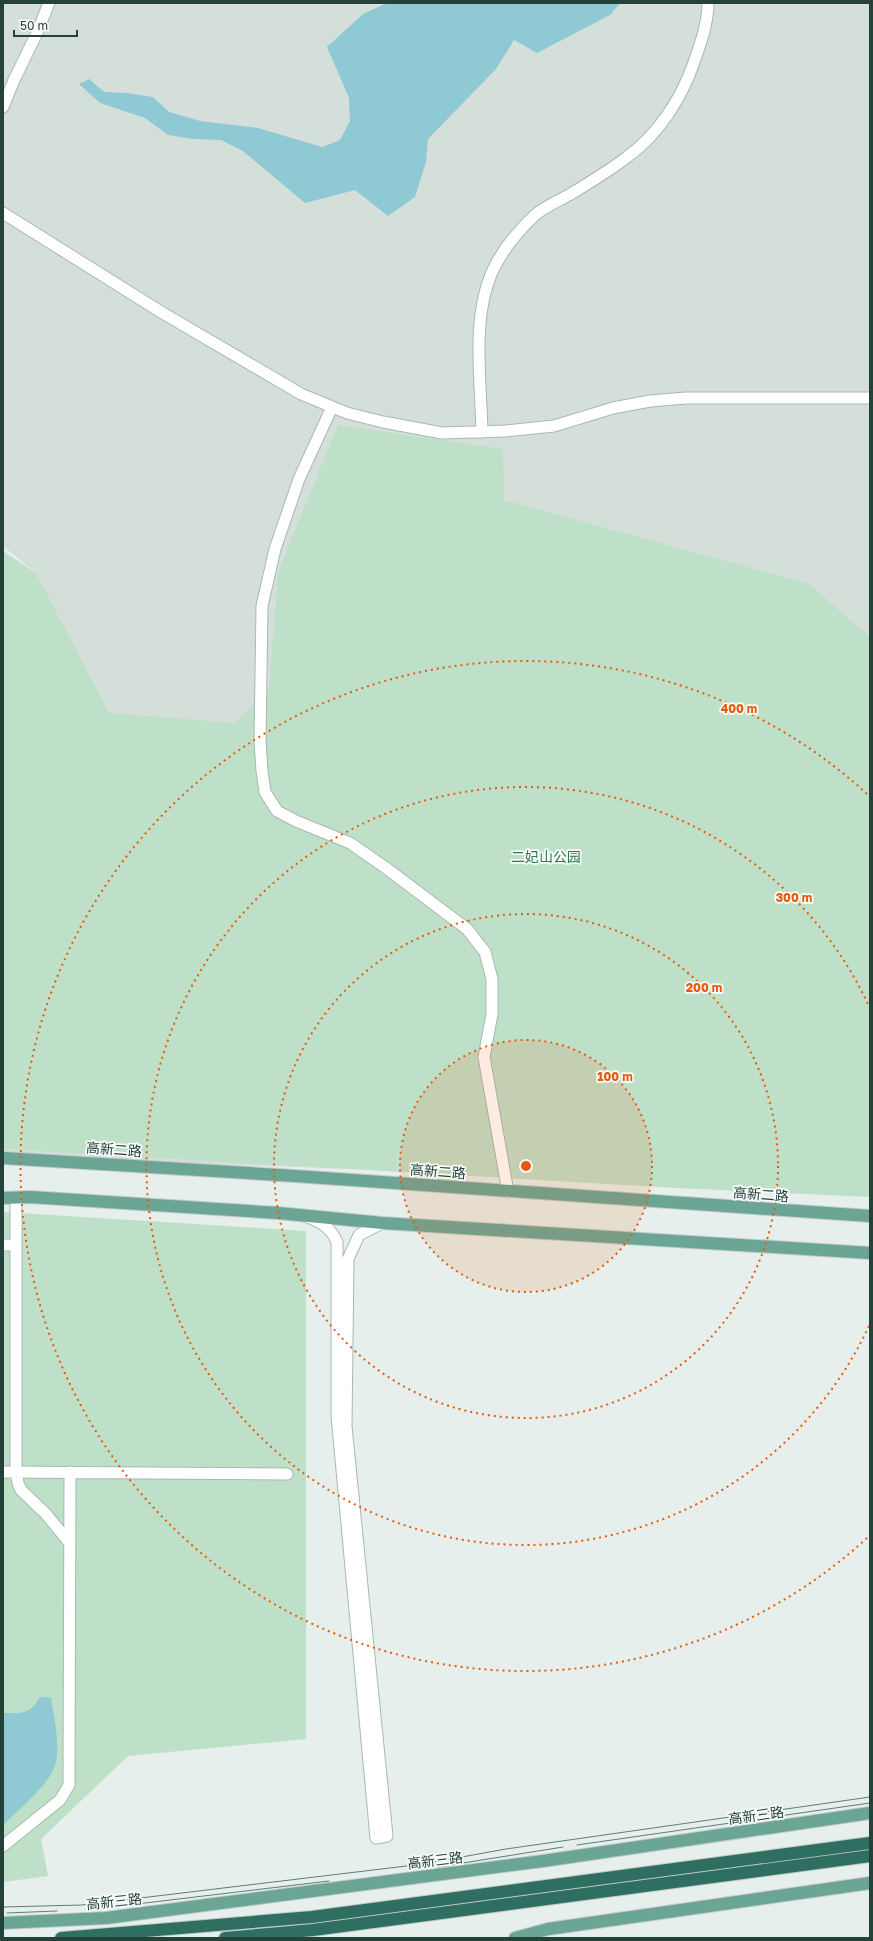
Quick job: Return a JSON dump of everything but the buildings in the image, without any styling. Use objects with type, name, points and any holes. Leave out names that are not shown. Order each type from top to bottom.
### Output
[{"type":"highway","points":[[61,1938],[312,1917],[870,1843]]},
{"type":"highway","points":[[224,1938],[313,1930],[870,1856]]},
{"type":"main road","name":"高新二路","points":[[3,1158],[295,1176],[870,1216]]},
{"type":"main road","points":[[3,1198],[306,1216],[870,1253]]},
{"type":"main road","name":"高新三路","points":[[3,1923],[106,1918],[543,1861],[870,1813]]},
{"type":"main road","points":[[516,1938],[548,1929],[870,1883]]},
{"type":"street","points":[[3,107],[14,80],[40,27],[49,3]]},
{"type":"street","points":[[482,432],[479,332],[483,299],[493,270],[512,239],[536,214],[580,188],[629,156],[652,134],[671,109],[686,85],[700,45],[708,3]]},
{"type":"street","points":[[3,213],[161,312],[301,394],[347,413],[383,422],[442,433],[504,431],[554,426],[613,408],[650,401],[686,398],[870,398]]},
{"type":"street","points":[[332,407],[299,479],[275,549],[262,606],[260,741],[265,792],[277,810],[296,821],[350,843],[386,868],[467,929],[485,952],[492,979],[492,1014],[484,1057],[508,1192]]},
{"type":"street","points":[[16,1198],[16,1472],[21,1490],[53,1522],[69,1542]]},
{"type":"street","points":[[306,1216],[328,1228],[333,1233],[337,1242],[337,1416],[376,1838],[387,1836],[346,1426],[346,1378],[348,1259],[359,1235],[382,1222]]},
{"type":"street","points":[[3,1245],[15,1245]]},
{"type":"street","points":[[3,1472],[287,1474]]},
{"type":"street","points":[[3,1846],[60,1800],[69,1785],[70,1472]]},
{"type":"shaded area","points":[[3,3],[870,3],[870,1187],[3,1157],[3,1040],[79,780],[36,573],[3,546]]},
{"type":"green space","name":"二妃山公园","points":[[338,425],[503,449],[504,500],[809,584],[870,637],[870,1197],[677,1188],[3,1149],[3,551],[36,573],[109,713],[235,723],[269,689],[278,572]]},
{"type":"green space","points":[[3,1212],[306,1231],[306,1739],[128,1756],[41,1839],[48,1876],[3,1882]]},
{"type":"water","points":[[387,3],[620,3],[610,15],[537,53],[514,40],[496,69],[428,139],[426,162],[415,197],[388,216],[355,190],[305,203],[243,151],[221,140],[193,139],[168,135],[145,118],[100,103],[79,84],[89,79],[104,92],[127,93],[153,97],[169,112],[200,121],[258,128],[322,147],[340,140],[350,121],[349,98],[327,47],[363,14]]},
{"type":"water","points":[[40,1697],[51,1698],[57,1738],[56,1762],[48,1779],[3,1825],[3,1713],[25,1712],[33,1707]]},
{"type":"tram line","points":[[3,1907],[82,1905],[423,1864],[506,1849],[870,1797]]},
{"type":"tram line","points":[[577,1845],[870,1803]]},
{"type":"tram line","points":[[438,1867],[563,1847]]},
{"type":"tram line","points":[[95,1909],[329,1881]]},
{"type":"tram line","points":[[7,1913],[57,1911]]}]
